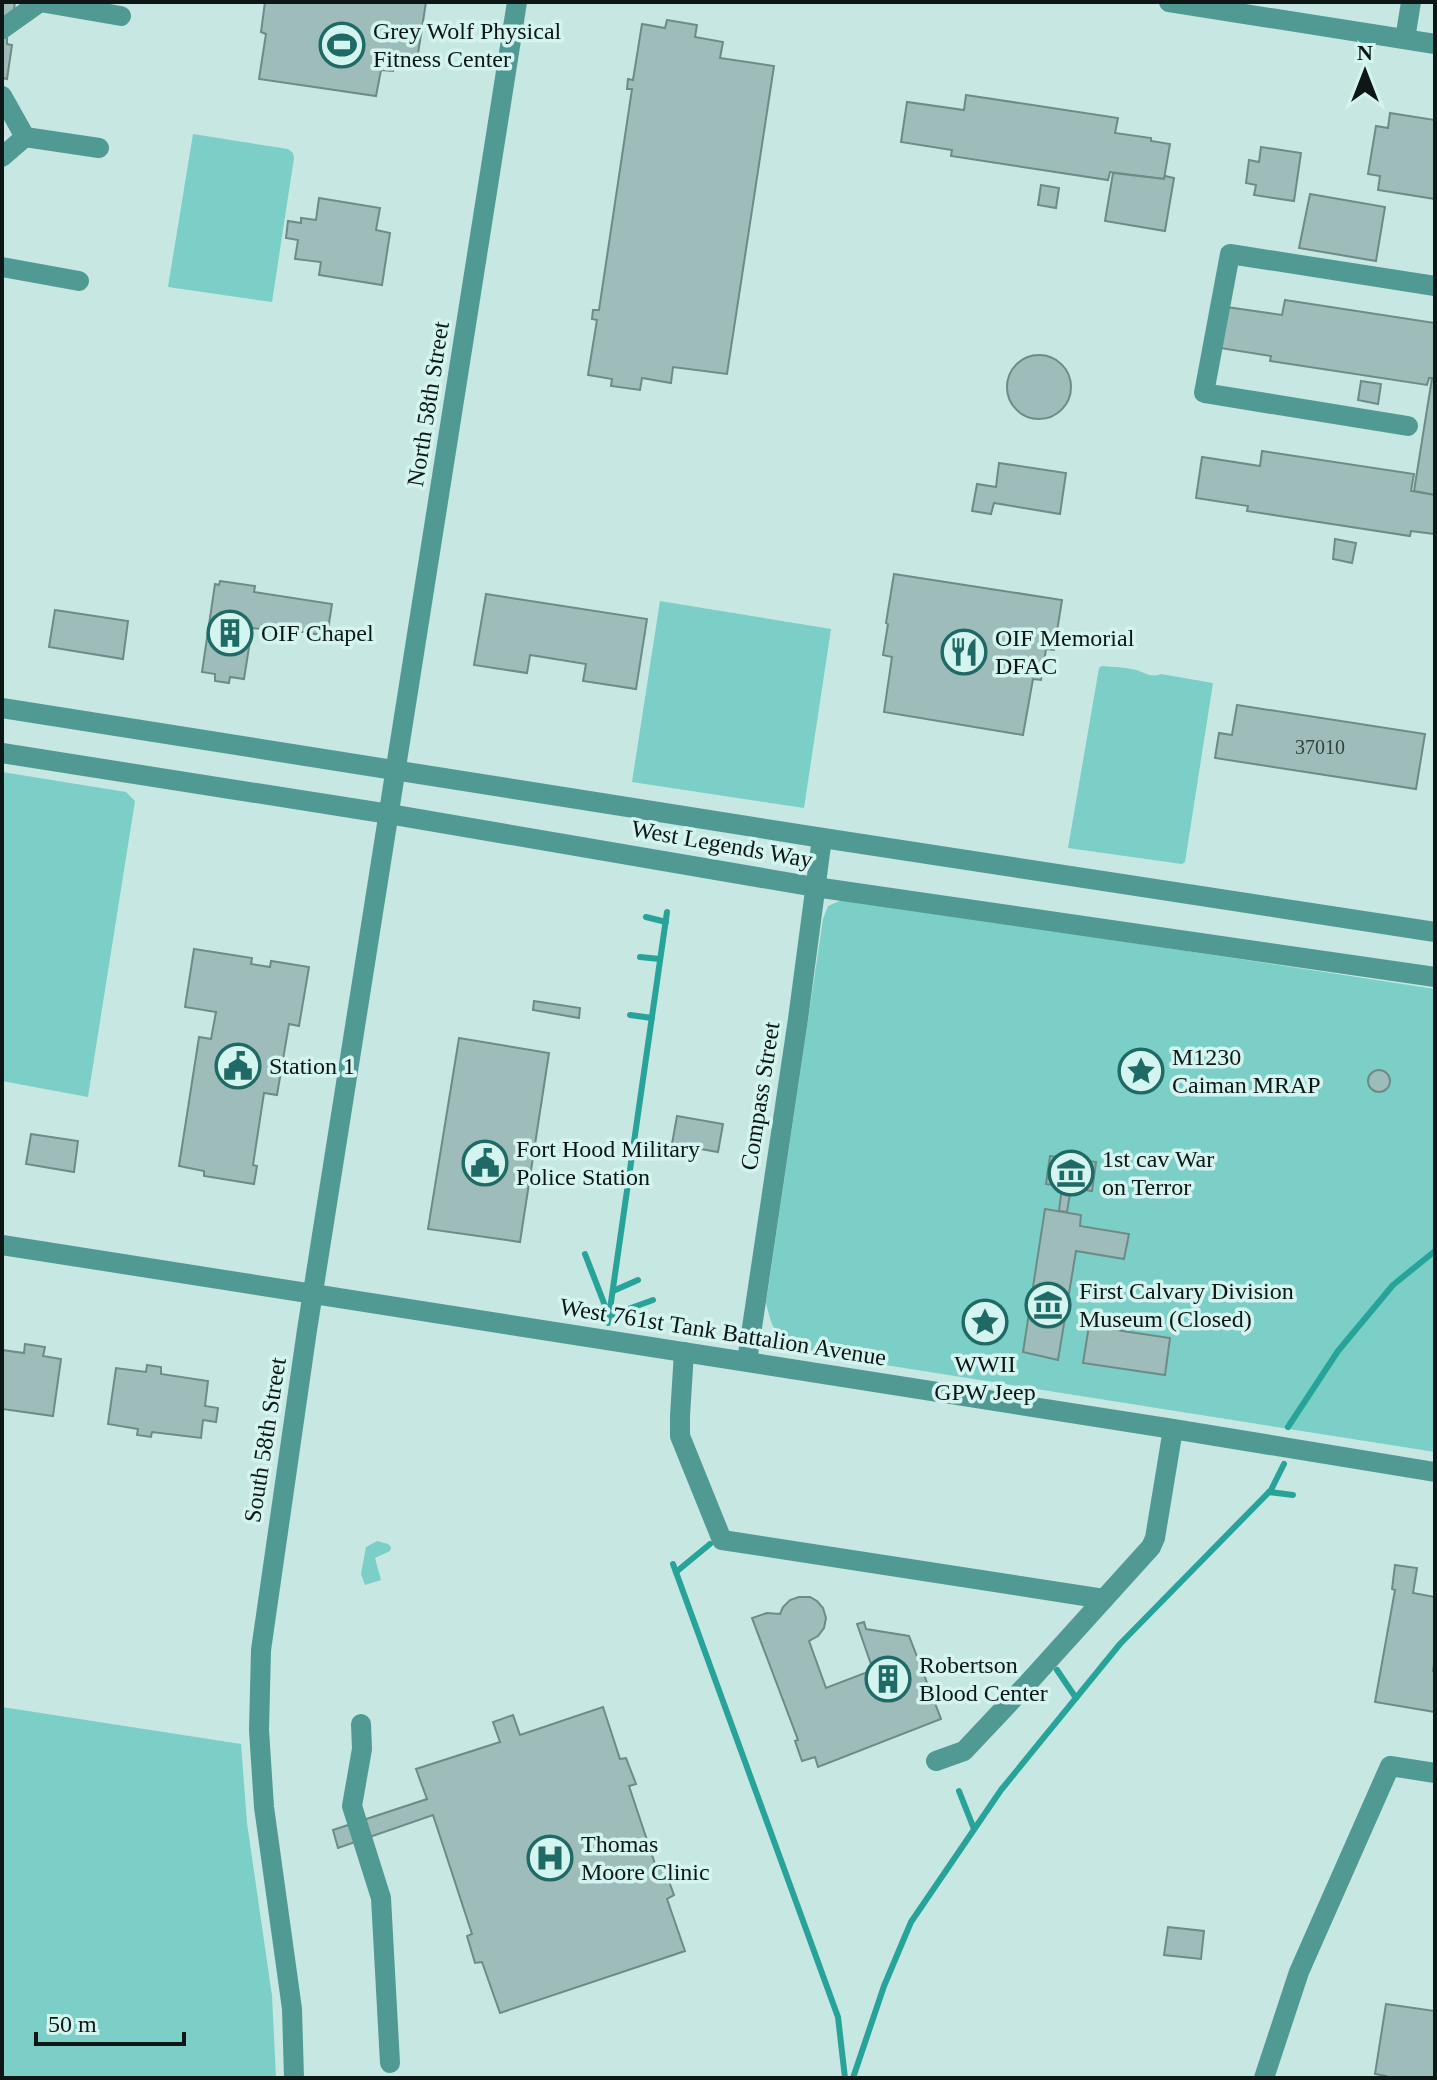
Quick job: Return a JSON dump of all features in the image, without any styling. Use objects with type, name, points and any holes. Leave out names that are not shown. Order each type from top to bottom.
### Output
[{"type":"street","points":[[2,29],[40,2],[121,16]]},
{"type":"street","name":"North 58th Street","points":[[389,814],[517,2]]},
{"type":"street","points":[[1169,2],[1435,44]]},
{"type":"street","points":[[1405,39],[1411,2]]},
{"type":"street","points":[[2,96],[25,137]]},
{"type":"street","points":[[2,157],[25,137],[99,148]]},
{"type":"street","points":[[1408,426],[1204,393],[1230,254],[1435,286]]},
{"type":"street","points":[[2,267],[79,281]]},
{"type":"street","name":"West Legends Way","points":[[2,708],[1435,932]]},
{"type":"street","name":"West Legends Way","points":[[2,753],[389,814],[815,887],[1435,977]]},
{"type":"street","name":"South 58th Street","points":[[294,2078],[292,2009],[264,1807],[259,1730],[261,1663],[280,1513],[389,814]]},
{"type":"street","name":"Compass Street","points":[[747,1361],[822,838]]},
{"type":"street","name":"West 761st Tank Battalion Avenue","points":[[2,1245],[1435,1472]]},
{"type":"street","points":[[684,1352],[680,1436],[722,1540],[1104,1599]]},
{"type":"street","points":[[936,1761],[964,1751],[1151,1547],[1173,1429]]},
{"type":"street","points":[[361,1724],[362,1749],[352,1806],[381,1898],[390,2063]]},
{"type":"street","points":[[1264,2078],[1299,1972],[1390,1766],[1435,1773]]},
{"type":"shaded area","points":[[193,134],[288,149],[293,153],[272,302],[168,287]]},
{"type":"shaded area","points":[[660,601],[831,629],[804,808],[632,782]]},
{"type":"shaded area","points":[[1099,668],[1213,683],[1185,862],[1182,864],[1068,848]]},
{"type":"shaded area","points":[[2,772],[126,792],[135,801],[88,1097],[2,1081]]},
{"type":"shaded area","points":[[842,900],[1435,989],[1435,1452],[803,1352],[782,1338],[774,1328],[766,1303],[823,919],[828,906]]},
{"type":"shaded area","points":[[377,1541],[388,1544],[390,1551],[375,1558],[381,1580],[365,1585],[361,1574],[366,1547]]},
{"type":"shaded area","points":[[2,1707],[241,1744],[247,1823],[272,1996],[276,2078],[2,2078]]},
{"type":"building","points":[[2,2],[15,2],[13,16],[2,20]]},
{"type":"building","name":"Grey Wolf Physical Fitness Center","points":[[265,2],[426,2],[417,60],[396,56],[393,71],[381,70],[376,96],[259,79],[266,34],[261,32]]},
{"type":"building","points":[[667,20],[697,25],[695,37],[723,42],[720,58],[774,66],[727,374],[673,367],[671,383],[642,378],[640,390],[611,386],[612,379],[588,375],[597,320],[592,319],[593,310],[599,310],[632,89],[627,89],[628,79],[633,80],[642,24],[665,28]]},
{"type":"building","points":[[2,37],[12,45],[7,79],[2,78]]},
{"type":"building","points":[[966,95],[1118,118],[1115,133],[1170,144],[1164,179],[1110,172],[1108,180],[951,156],[952,150],[901,142],[907,102],[964,110]]},
{"type":"building","points":[[1390,113],[1435,120],[1435,199],[1378,190],[1380,176],[1368,174],[1376,126],[1388,128]]},
{"type":"building","points":[[1261,147],[1301,153],[1294,201],[1254,195],[1256,185],[1246,183],[1249,160],[1259,162]]},
{"type":"building","points":[[1113,173],[1174,178],[1165,231],[1105,221]]},
{"type":"building","points":[[1041,185],[1059,188],[1056,208],[1038,205]]},
{"type":"building","points":[[1310,194],[1385,207],[1376,261],[1299,248]]},
{"type":"building","points":[[319,198],[380,208],[376,230],[390,233],[382,285],[319,275],[321,262],[295,259],[298,240],[286,238],[288,221],[301,223],[301,218],[316,220]]},
{"type":"building","points":[[1285,300],[1435,323],[1435,379],[1429,378],[1427,385],[1270,361],[1271,356],[1220,348],[1226,307],[1282,315]]},
{"type":"building","points":[[1033,355],[1045,355],[1062,364],[1069,375],[1069,399],[1062,410],[1045,419],[1033,419],[1021,414],[1012,405],[1007,393],[1007,381],[1012,369],[1021,360]]},
{"type":"building","points":[[1432,378],[1435,379],[1435,495],[1414,491]]},
{"type":"building","points":[[1361,381],[1381,384],[1378,404],[1358,400]]},
{"type":"building","points":[[1262,451],[1414,474],[1411,491],[1435,495],[1435,534],[1411,531],[1410,536],[1247,511],[1248,506],[1196,498],[1202,457],[1260,466]]},
{"type":"building","points":[[999,463],[1066,473],[1060,514],[994,503],[991,514],[972,511],[977,484],[996,487]]},
{"type":"building","points":[[1335,539],[1356,543],[1352,563],[1333,559]]},
{"type":"building","name":"OIF Memorial DFAC","points":[[894,574],[1062,600],[1054,650],[1046,649],[1041,680],[1033,679],[1023,735],[884,712],[892,657],[883,655]]},
{"type":"building","name":"OIF Chapel","points":[[220,581],[255,586],[254,592],[332,604],[327,636],[262,625],[262,629],[252,628],[244,679],[230,677],[229,683],[215,681],[215,674],[202,672],[215,584],[219,585]]},
{"type":"building","points":[[486,594],[647,619],[636,689],[583,681],[586,664],[530,655],[527,673],[474,665]]},
{"type":"building","points":[[55,610],[128,621],[123,659],[49,647]]},
{"type":"building","points":[[1237,705],[1425,734],[1416,789],[1215,758],[1219,733],[1232,735]]},
{"type":"building","name":"Station 1","points":[[194,949],[252,958],[251,964],[270,967],[271,961],[309,967],[299,1026],[289,1024],[277,1095],[264,1093],[253,1165],[257,1166],[254,1184],[204,1176],[204,1171],[179,1166],[199,1037],[211,1039],[216,1012],[185,1007]]},
{"type":"building","points":[[534,1001],[580,1008],[579,1018],[533,1010]]},
{"type":"building","name":"Fort Hood Military Police Station","points":[[459,1038],[549,1053],[520,1242],[428,1229]]},
{"type":"building","points":[[1379,1070],[1387,1073],[1390,1081],[1387,1089],[1379,1092],[1371,1089],[1368,1081],[1371,1073]]},
{"type":"building","points":[[677,1116],[723,1124],[718,1152],[672,1144]]},
{"type":"building","points":[[31,1134],[78,1141],[74,1172],[26,1164]]},
{"type":"building","name":"1st cav War on Terror","points":[[1050,1156],[1096,1162],[1092,1191],[1046,1184]]},
{"type":"building","points":[[1062,1187],[1071,1188],[1067,1212],[1059,1211]]},
{"type":"building","name":"First Calvary Division Museum (Closed)","points":[[1045,1209],[1081,1215],[1080,1226],[1129,1234],[1124,1259],[1076,1251],[1058,1360],[1023,1352]]},
{"type":"building","points":[[1089,1326],[1170,1338],[1165,1375],[1083,1363]]},
{"type":"building","points":[[25,1344],[45,1347],[43,1356],[61,1359],[53,1416],[2,1409],[2,1350],[24,1353]]},
{"type":"building","points":[[147,1365],[161,1367],[161,1374],[208,1381],[205,1406],[218,1408],[216,1422],[203,1420],[201,1438],[152,1432],[151,1437],[137,1435],[138,1429],[108,1424],[116,1368],[146,1372]]},
{"type":"building","points":[[1395,1565],[1417,1568],[1413,1593],[1435,1597],[1435,1712],[1375,1702],[1395,1590],[1392,1589]]},
{"type":"building","name":"Robertson Blood Center","points":[[799,1597],[817,1601],[826,1618],[824,1628],[809,1641],[826,1688],[873,1670],[857,1624],[864,1622],[866,1629],[909,1636],[941,1719],[818,1767],[815,1757],[802,1761],[795,1741],[798,1740],[752,1618],[767,1613],[780,1614],[790,1600]]},
{"type":"building","name":"Thomas Moore Clinic","points":[[603,1707],[620,1759],[626,1758],[636,1784],[629,1786],[657,1870],[664,1868],[674,1895],[667,1899],[685,1951],[500,2013],[482,1962],[475,1963],[467,1936],[472,1934],[433,1815],[338,1848],[333,1830],[427,1799],[416,1769],[500,1742],[493,1722],[513,1715],[520,1735]]},
{"type":"building","points":[[1168,1927],[1204,1931],[1201,1959],[1164,1955]]},
{"type":"building","points":[[1386,2004],[1435,2011],[1435,2078],[1385,2078],[1375,2074]]},
{"type":"waterway","points":[[608,1323],[667,912]]},
{"type":"waterway","points":[[646,917],[666,922]]},
{"type":"waterway","points":[[640,957],[660,959]]},
{"type":"waterway","points":[[630,1015],[652,1018]]},
{"type":"waterway","points":[[1288,1427],[1338,1351],[1393,1285],[1435,1251]]},
{"type":"waterway","points":[[585,1254],[609,1316],[653,1300]]},
{"type":"waterway","points":[[613,1291],[638,1280]]},
{"type":"waterway","points":[[853,2078],[884,1986],[911,1922],[1001,1790],[1120,1644],[1271,1490],[1284,1464]]},
{"type":"waterway","points":[[1269,1492],[1293,1495]]},
{"type":"waterway","points":[[676,1572],[710,1544]]},
{"type":"waterway","points":[[673,1564],[838,2017],[845,2078]]},
{"type":"waterway","points":[[1057,1670],[1076,1698]]},
{"type":"waterway","points":[[959,1791],[974,1829]]},
{"type":"place","name":"Grey Wolf Physical Fitness Center","points":[[342,45]]},
{"type":"place","name":"OIF Chapel","points":[[230,633]]},
{"type":"place","name":"OIF Memorial DFAC","points":[[964,652]]},
{"type":"place","name":"Station 1","points":[[238,1066]]},
{"type":"place","name":"M1230 Caiman MRAP","points":[[1141,1071]]},
{"type":"place","name":"Fort Hood Military Police Station","points":[[485,1163]]},
{"type":"place","name":"1st cav War on Terror","points":[[1071,1173]]},
{"type":"place","name":"First Calvary Division Museum (Closed)","points":[[1048,1305]]},
{"type":"place","name":"WWII GPW Jeep","points":[[985,1322]]},
{"type":"place","name":"Robertson Blood Center","points":[[888,1679]]},
{"type":"place","name":"Thomas Moore Clinic","points":[[550,1858]]}]
